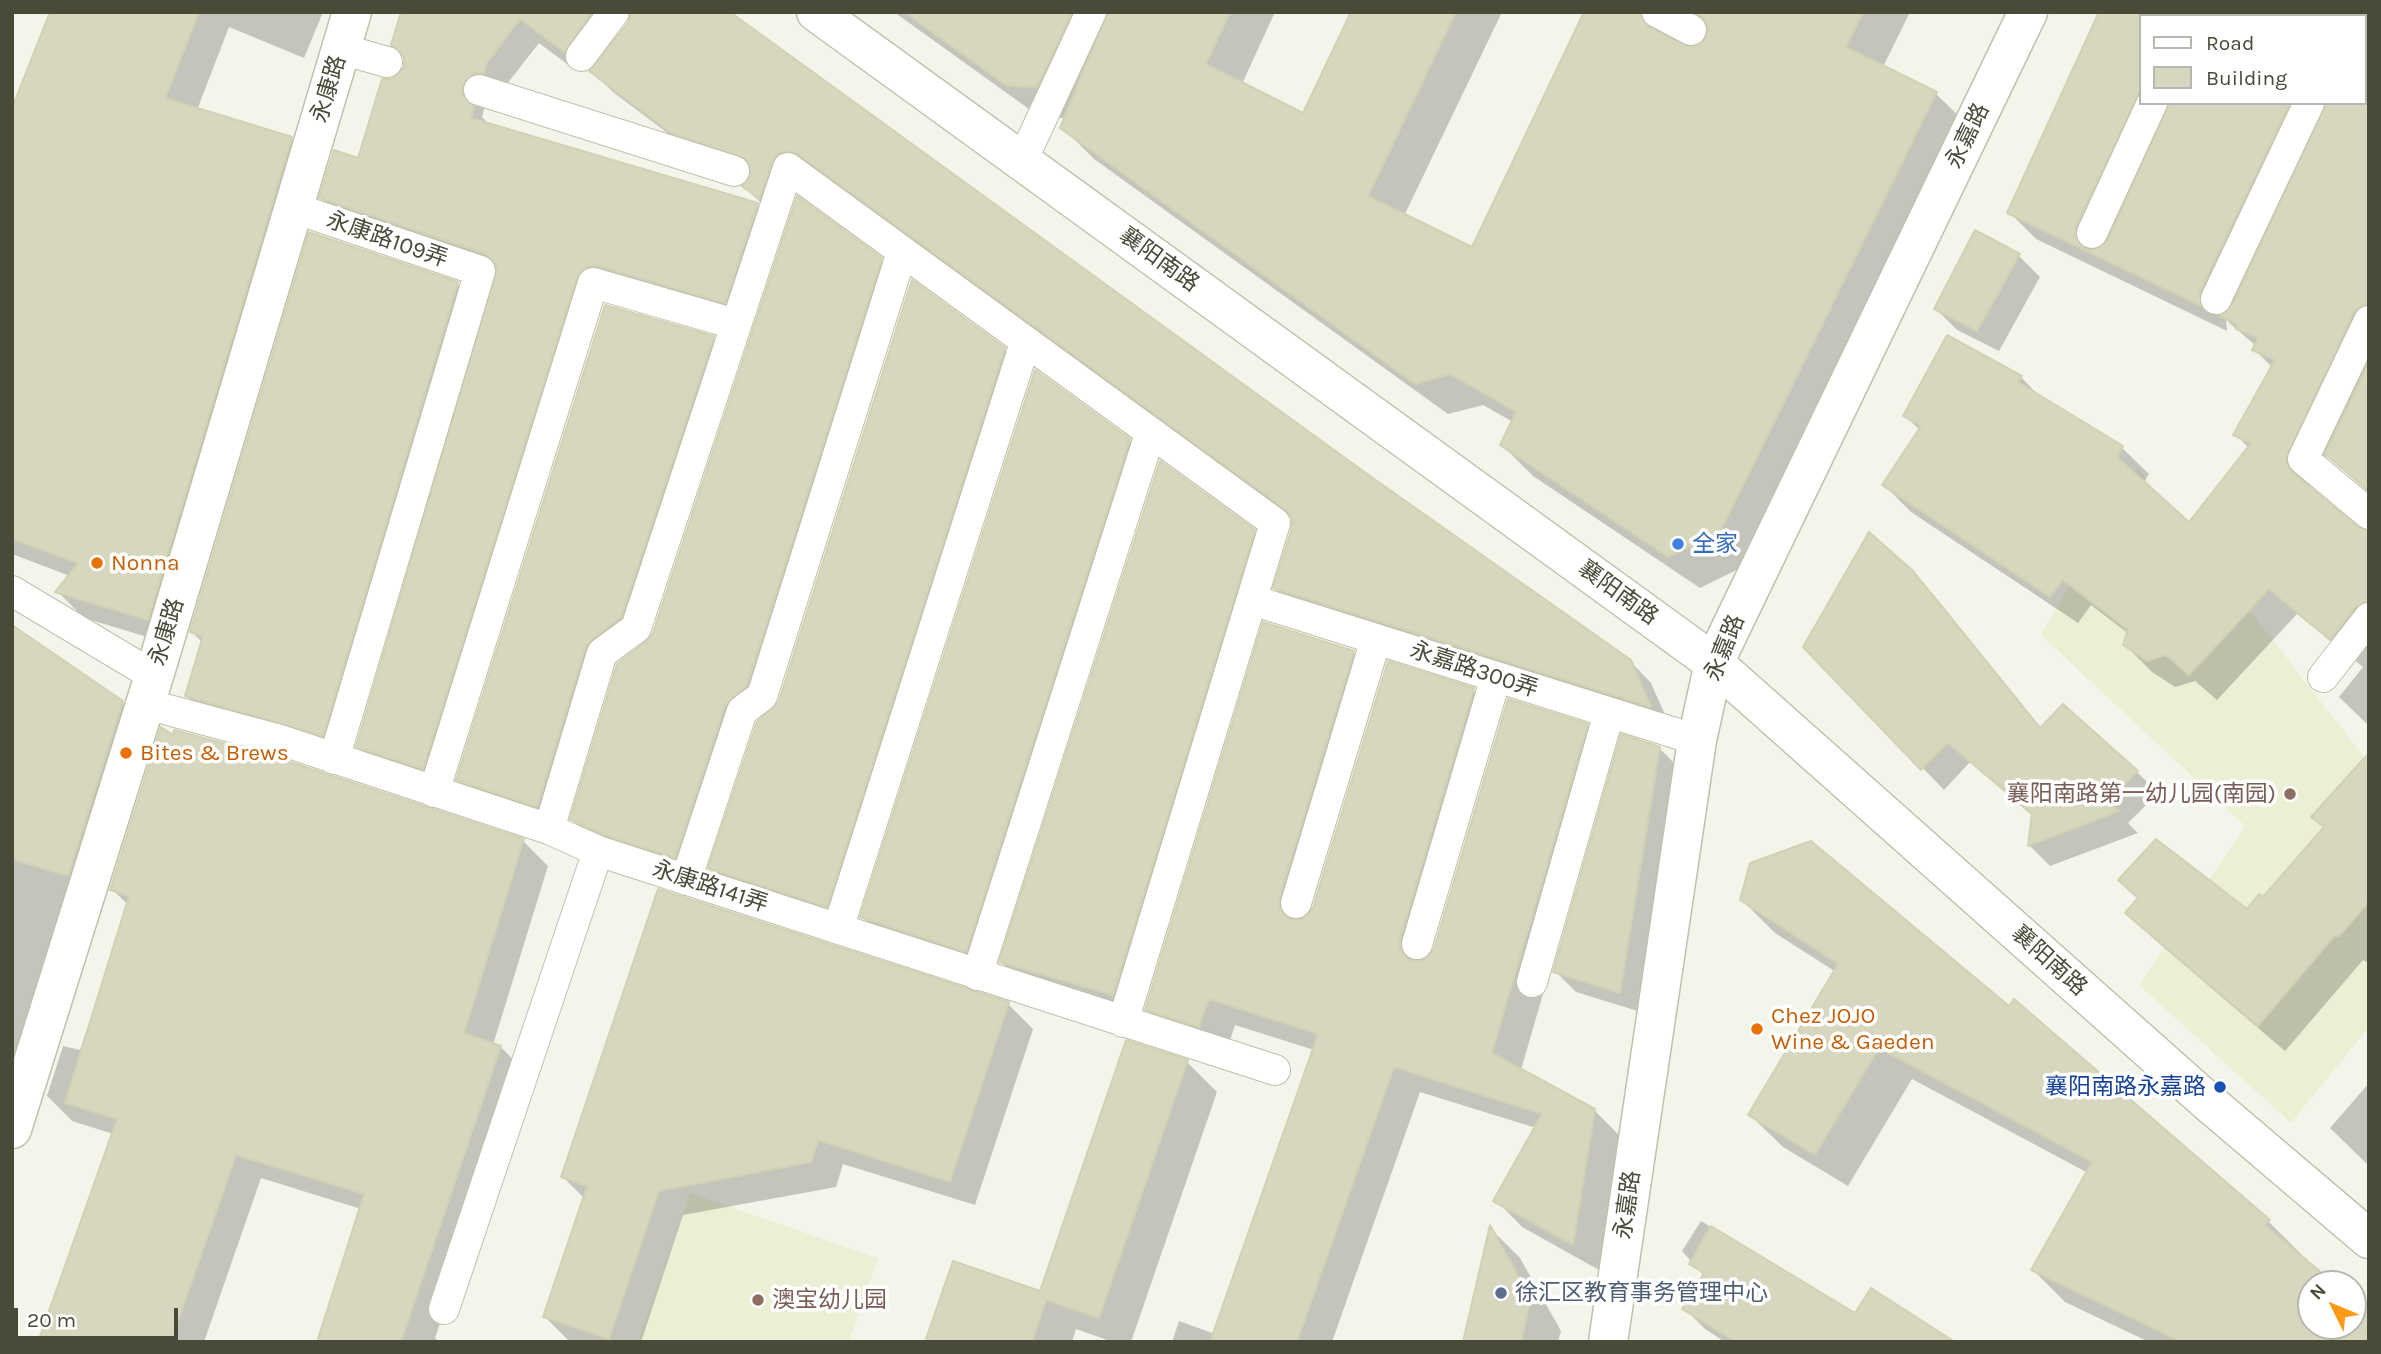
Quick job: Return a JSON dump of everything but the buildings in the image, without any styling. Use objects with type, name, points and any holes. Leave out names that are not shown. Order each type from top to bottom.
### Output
[{"type":"street","name":"永康路","points":[[12,1129],[150,690],[352,12]]},
{"type":"street","name":"襄阳南路","points":[[816,12],[1714,663],[2208,1102],[2369,1239]]},
{"type":"street","name":"永嘉路","points":[[1608,1342],[1697,740],[1714,663],[2028,12]]},
{"type":"lane","points":[[581,57],[614,12]]},
{"type":"lane","points":[[1022,161],[1091,12]]},
{"type":"lane","points":[[1657,12],[1691,30]]},
{"type":"lane","points":[[341,49],[387,62]]},
{"type":"lane","points":[[479,90],[734,171]]},
{"type":"lane","points":[[2092,233],[2151,105]]},
{"type":"lane","points":[[2216,299],[2308,105]]},
{"type":"lane","points":[[549,829],[603,653],[636,628],[788,168],[1275,523],[1123,1022]]},
{"type":"lane","name":"永康路109弄","points":[[294,208],[480,271],[334,759]]},
{"type":"lane","points":[[686,880],[742,711],[762,696],[902,252]]},
{"type":"lane","points":[[435,792],[593,283],[735,324]]},
{"type":"lane","points":[[2369,321],[2303,459],[2369,514]]},
{"type":"lane","points":[[838,929],[1025,343]]},
{"type":"lane","points":[[977,975],[1150,433]]},
{"type":"lane","name":"永康路141弄","points":[[12,591],[150,690],[334,759],[549,829],[598,851],[1275,1070]]},
{"type":"lane","name":"永嘉路300弄","points":[[1252,600],[1697,740]]},
{"type":"lane","points":[[2323,677],[2369,618]]},
{"type":"lane","points":[[1296,903],[1376,639]]},
{"type":"lane","points":[[1417,944],[1496,677]]},
{"type":"lane","points":[[1532,982],[1609,713]]},
{"type":"lane","points":[[444,1309],[598,851]]},
{"type":"shaded area","name":"襄阳南路第一幼儿园(南园)","points":[[2138,468],[2369,763],[2369,1027],[2291,1123],[2139,985],[2245,826],[2041,635]]},
{"type":"shaded area","name":"澳宝幼儿园","points":[[690,1193],[878,1258],[849,1342],[638,1342]]},
{"type":"place","name":"全家","points":[[1678,544]]},
{"type":"place","name":"Nonna","points":[[97,563]]},
{"type":"place","name":"Bites & Brews","points":[[126,753]]},
{"type":"place","name":"襄阳南路第一幼儿园(南园)","points":[[2290,794]]},
{"type":"place","name":"Chez JOJO Wine & Gaeden","points":[[1757,1029]]},
{"type":"place","name":"襄阳南路永嘉路","points":[[2220,1087]]},
{"type":"place","name":"徐汇区教育事务管理中心","points":[[1501,1293]]},
{"type":"place","name":"澳宝幼儿园","points":[[758,1300]]}]
